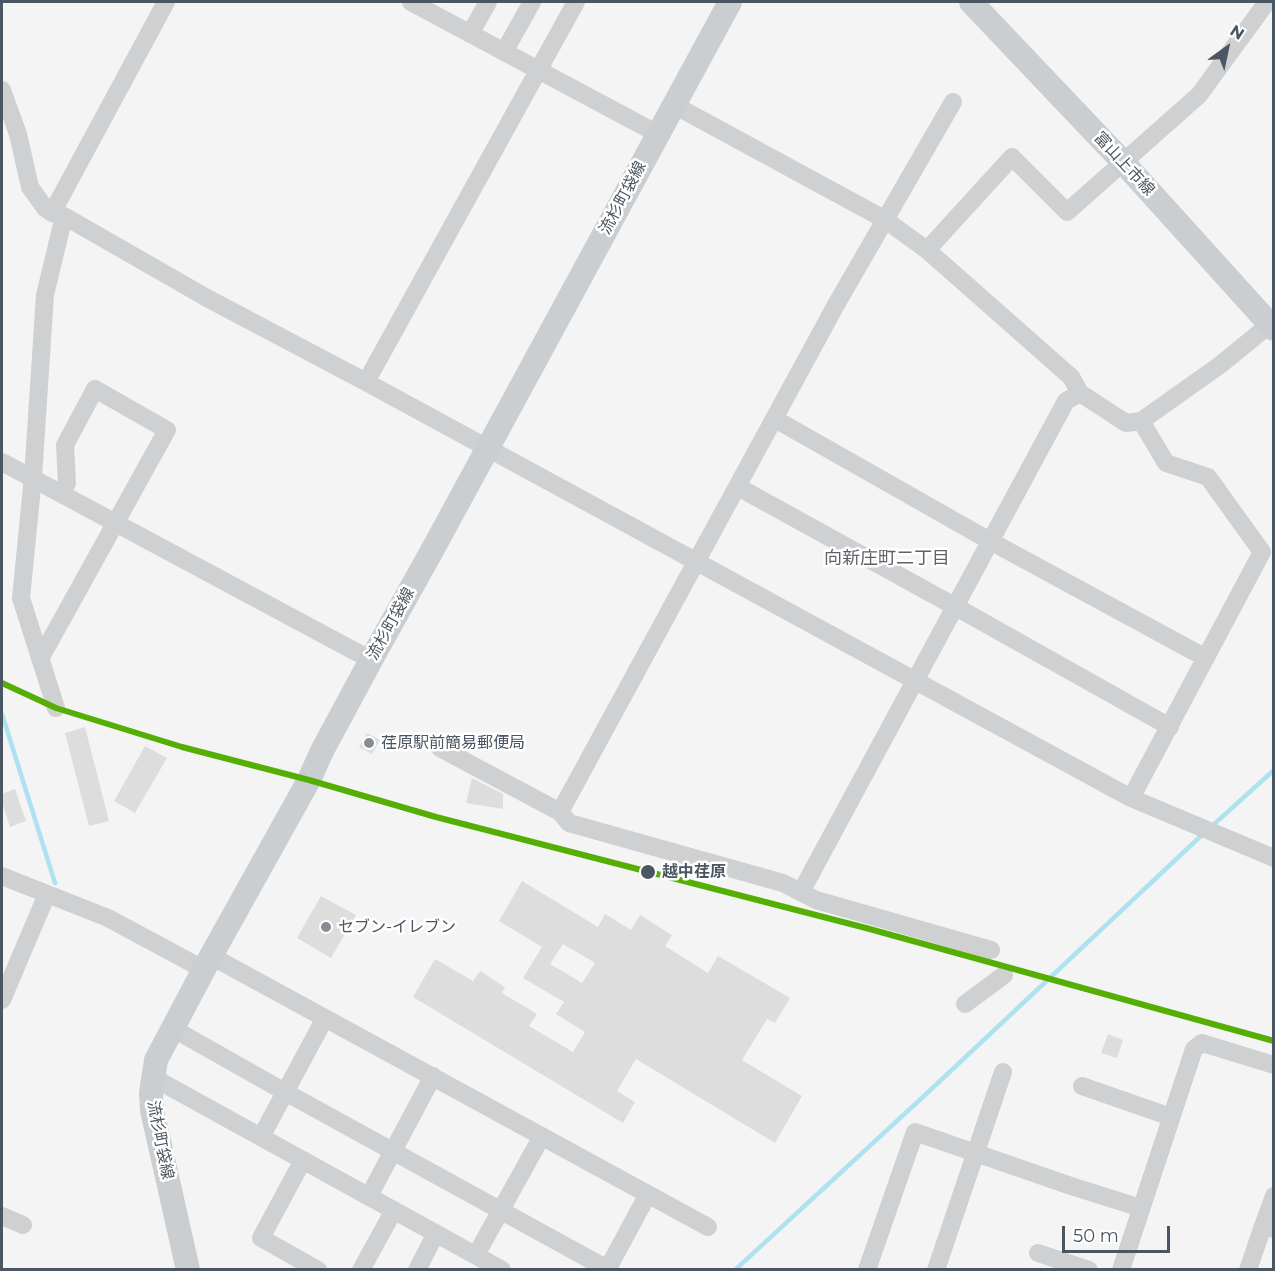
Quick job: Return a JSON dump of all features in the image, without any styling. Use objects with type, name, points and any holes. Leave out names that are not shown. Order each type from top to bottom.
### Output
[{"type":"main road","name":"流杉町袋線","points":[[189,1269],[152,1110],[152,1077],[156,1060],[730,2]]},
{"type":"main road","name":"富山上市線","points":[[972,2],[1272,325]]},
{"type":"street","points":[[56,708],[21,598],[33,477],[45,295],[58,214],[166,2]]},
{"type":"street","points":[[411,2],[441,9],[470,34],[658,134]]},
{"type":"street","points":[[470,34],[488,2]]},
{"type":"street","points":[[504,52],[532,2]]},
{"type":"street","points":[[366,382],[576,2]]},
{"type":"street","points":[[927,250],[1011,157],[1067,212],[1199,95],[1267,2]]},
{"type":"street","points":[[2,90],[18,134],[30,187],[45,208],[1131,798],[1274,858]]},
{"type":"street","points":[[560,812],[884,219],[953,102]]},
{"type":"street","points":[[674,105],[884,219],[927,250],[1071,377],[1080,393],[1126,423],[1141,421],[1272,325]]},
{"type":"street","points":[[40,659],[167,429],[95,389],[64,445],[66,483],[61,492]]},
{"type":"street","points":[[801,892],[1066,401],[1080,393]]},
{"type":"street","points":[[775,419],[990,541],[1206,658]]},
{"type":"street","points":[[1131,798],[1262,552],[1208,477],[1166,463],[1141,421]]},
{"type":"street","points":[[2,462],[371,660]]},
{"type":"street","points":[[738,487],[1170,728]]},
{"type":"street","points":[[440,748],[560,812],[569,822],[783,884],[816,900],[991,950]]},
{"type":"street","points":[[2,876],[108,918],[325,1018],[708,1227]]},
{"type":"street","points":[[2,1000],[47,894]]},
{"type":"street","points":[[965,1004],[1004,975]]},
{"type":"street","points":[[261,1137],[325,1018]]},
{"type":"street","points":[[172,1028],[608,1269],[648,1194]]},
{"type":"street","points":[[1121,1269],[1194,1049],[1202,1043],[1274,1065]]},
{"type":"street","points":[[936,1269],[1003,1072]]},
{"type":"street","points":[[369,1196],[433,1076]]},
{"type":"street","points":[[152,1077],[436,1233],[478,1261],[502,1269]]},
{"type":"street","points":[[1082,1086],[1171,1117]]},
{"type":"street","points":[[867,1269],[915,1132],[1141,1208]]},
{"type":"street","points":[[478,1261],[501,1210],[542,1136]]},
{"type":"street","points":[[303,1160],[261,1238],[309,1267]]},
{"type":"street","points":[[1248,1269],[1268,1228],[1274,1196]]},
{"type":"street","points":[[362,1269],[394,1210]]},
{"type":"street","points":[[2,1216],[23,1225]]},
{"type":"street","points":[[417,1269],[436,1233]]},
{"type":"street","points":[[1038,1252],[1089,1269]]},
{"type":"building","points":[[85,727],[109,821],[89,826],[65,733]]},
{"type":"building","points":[[367,733],[380,740],[372,754],[359,747]]},
{"type":"building","points":[[145,746],[167,758],[135,813],[114,801]]},
{"type":"building","points":[[472,778],[503,794],[503,809],[466,803]]},
{"type":"building","points":[[15,789],[26,821],[10,827],[2,802],[2,794]]},
{"type":"building","points":[[522,881],[598,927],[605,914],[631,930],[640,915],[672,935],[665,946],[708,973],[718,956],[790,998],[775,1023],[767,1019],[742,1060],[802,1096],[775,1143],[636,1059],[617,1091],[635,1102],[623,1123],[413,997],[435,959],[473,981],[480,971],[505,987],[502,993],[537,1014],[529,1026],[573,1052],[585,1032],[556,1014],[564,1002],[523,978],[542,947],[499,921]],"holes":[[[563,944],[595,963],[582,983],[550,964]]]},
{"type":"building","name":"セブン-イレブン","points":[[321,896],[356,915],[331,958],[297,938]]},
{"type":"building","points":[[1108,1034],[1123,1040],[1117,1058],[1101,1053]]},
{"type":"waterway","points":[[2,714],[55,883]]},
{"type":"waterway","points":[[1212,826],[1274,770]]},
{"type":"waterway","points":[[735,1270],[1203,834]]},
{"type":"transit line","points":[[2,683],[56,708],[182,747],[309,780],[436,817],[866,928],[1274,1041]]},
{"type":"place","name":"荏原駅前簡易郵便局","points":[[369,743]]},
{"type":"place","name":"越中荏原","points":[[648,872]]},
{"type":"place","name":"セブン-イレブン","points":[[326,927]]},
{"type":"district","name":"向新庄町二丁目","points":[[887,559]]}]
